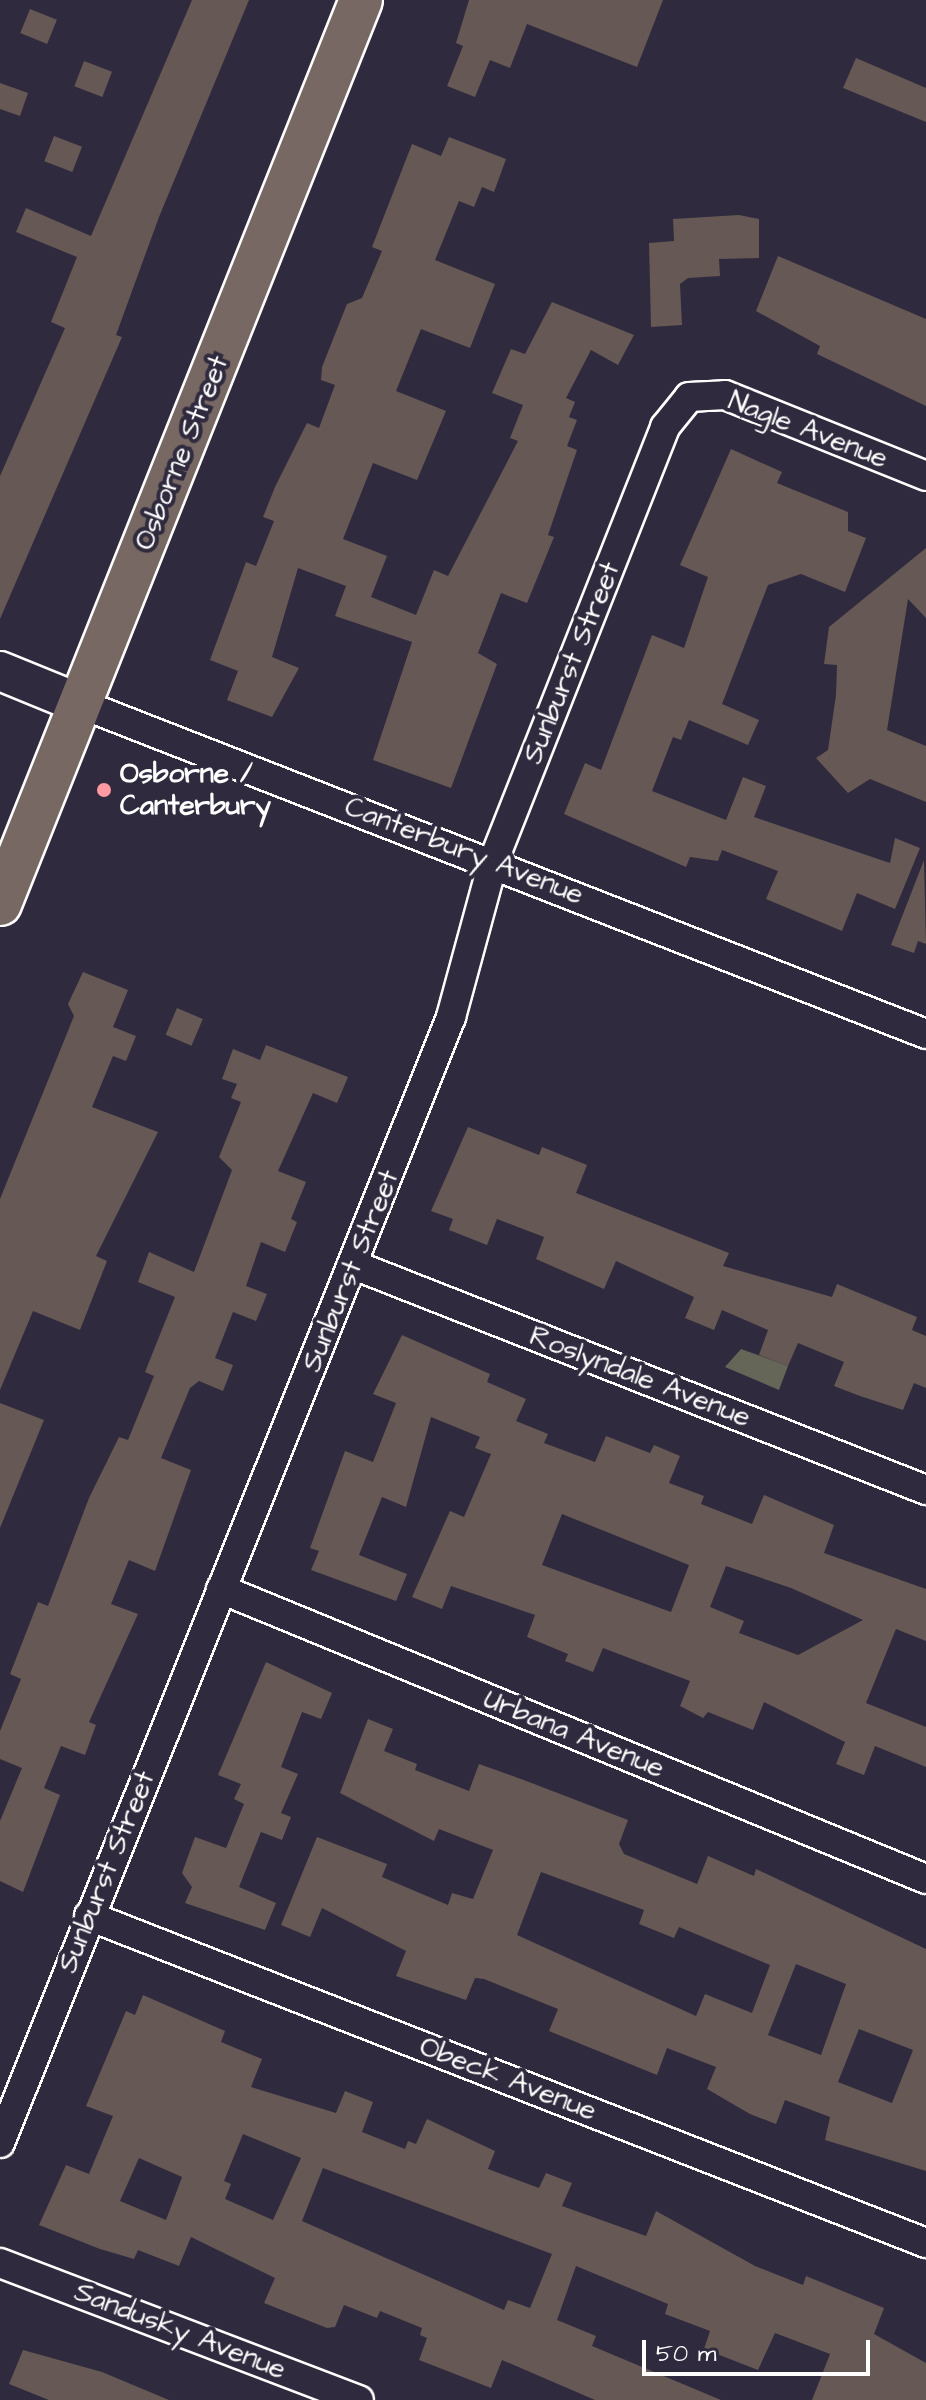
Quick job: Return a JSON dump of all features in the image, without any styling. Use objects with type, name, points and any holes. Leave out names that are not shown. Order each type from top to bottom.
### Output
[{"type":"main road","name":"Osborne Street","points":[[0,904],[361,0]]},
{"type":"street","name":"Nagle Avenue","points":[[689,397],[725,395],[926,476]]},
{"type":"street","name":"Sunburst Street","points":[[0,2143],[451,1017],[493,862],[665,427],[689,397]]},
{"type":"street","name":"Canterbury Avenue","points":[[0,671],[926,1034]]},
{"type":"street","name":"Roslyndale Avenue","points":[[354,1265],[926,1490]]},
{"type":"street","name":"Urbana Avenue","points":[[221,1589],[926,1879]]},
{"type":"street","name":"Obeck Avenue","points":[[89,1916],[926,2243]]},
{"type":"street","name":"Sandusky Avenue","points":[[0,2263],[359,2400]]},
{"type":"green space","points":[[741,1349],[788,1366],[779,1390],[725,1367]]},
{"type":"building","points":[[192,0],[249,0],[159,217],[116,335],[122,337],[0,619],[0,476],[65,328],[51,322],[77,257],[16,232],[26,208],[91,236]]},
{"type":"building","points":[[469,0],[663,0],[637,67],[527,24],[510,68],[490,60],[475,97],[447,86],[463,46],[456,43]]},
{"type":"building","points":[[30,9],[57,20],[47,44],[20,33]]},
{"type":"building","points":[[856,58],[926,88],[926,122],[843,88]]},
{"type":"building","points":[[84,61],[112,72],[102,97],[74,86]]},
{"type":"building","points":[[0,83],[28,93],[20,116],[0,109]]},
{"type":"building","points":[[54,136],[82,147],[72,172],[44,161]]},
{"type":"building","points":[[449,137],[506,159],[494,192],[482,187],[474,207],[459,201],[435,260],[495,284],[470,348],[421,329],[396,391],[446,411],[417,480],[373,463],[343,539],[387,556],[371,597],[416,615],[434,570],[448,576],[518,441],[510,438],[523,405],[492,393],[511,349],[525,354],[552,302],[634,335],[618,365],[591,350],[566,398],[575,402],[569,417],[577,420],[567,446],[577,450],[548,535],[554,537],[527,603],[501,593],[478,653],[497,664],[451,788],[373,760],[412,642],[335,616],[346,586],[298,568],[272,657],[299,668],[272,717],[227,700],[238,671],[210,660],[246,562],[256,566],[274,521],[263,517],[275,487],[307,423],[319,428],[335,385],[321,380],[322,367],[347,304],[362,298],[382,251],[372,247],[412,144],[441,156]]},
{"type":"building","points":[[739,215],[759,219],[759,258],[719,259],[720,276],[688,278],[680,284],[682,325],[651,327],[649,243],[674,241],[673,219]]},
{"type":"building","points":[[778,256],[926,319],[926,406],[817,354],[820,346],[756,311]]},
{"type":"building","points":[[731,449],[782,472],[777,483],[848,512],[848,531],[866,538],[845,592],[801,574],[768,585],[722,704],[759,720],[748,745],[689,720],[681,740],[673,737],[652,791],[726,820],[743,777],[766,786],[754,817],[890,863],[895,838],[920,848],[895,909],[857,893],[842,931],[766,899],[778,871],[722,850],[718,861],[690,857],[686,867],[564,814],[585,763],[601,770],[652,635],[684,648],[708,577],[680,565]]},
{"type":"building","points":[[926,548],[926,618],[908,599],[887,730],[926,746],[926,802],[870,779],[848,793],[816,758],[828,750],[836,695],[837,665],[824,664],[829,627]]},
{"type":"building","points":[[924,860],[926,944],[918,941],[914,953],[891,945]]},
{"type":"building","points":[[83,972],[128,990],[113,1027],[136,1036],[126,1061],[113,1056],[92,1107],[158,1132],[96,1256],[107,1261],[80,1330],[33,1311],[0,1390],[0,1199],[74,1016],[68,1004]]},
{"type":"building","points":[[177,1008],[203,1019],[191,1046],[166,1035]]},
{"type":"building","points":[[266,1045],[348,1077],[337,1103],[313,1093],[278,1171],[306,1182],[291,1219],[297,1222],[285,1252],[261,1242],[246,1286],[267,1294],[256,1321],[233,1312],[215,1358],[233,1365],[223,1391],[199,1381],[190,1388],[161,1458],[191,1470],[155,1571],[129,1560],[111,1604],[138,1614],[89,1722],[96,1725],[85,1755],[61,1746],[44,1788],[60,1795],[23,1892],[0,1881],[0,1821],[22,1768],[0,1759],[0,1731],[21,1679],[10,1674],[38,1602],[48,1606],[89,1498],[119,1437],[128,1440],[154,1376],[145,1372],[175,1297],[138,1282],[149,1252],[194,1272],[232,1170],[219,1157],[241,1102],[231,1098],[237,1084],[222,1079],[233,1049],[260,1060]]},
{"type":"building","points":[[468,1127],[539,1155],[542,1147],[587,1165],[576,1193],[729,1253],[723,1266],[832,1297],[837,1284],[917,1317],[912,1330],[926,1336],[926,1388],[914,1383],[903,1410],[860,1396],[834,1386],[844,1362],[798,1343],[788,1366],[759,1355],[768,1330],[722,1310],[714,1330],[685,1318],[694,1297],[616,1261],[604,1289],[536,1259],[544,1237],[497,1219],[487,1245],[449,1230],[453,1219],[431,1211]]},
{"type":"building","points":[[402,1335],[490,1374],[487,1382],[526,1399],[516,1421],[548,1434],[544,1443],[595,1462],[606,1436],[650,1453],[654,1445],[680,1456],[669,1483],[704,1496],[701,1504],[752,1524],[764,1495],[834,1525],[824,1553],[926,1589],[926,1641],[896,1629],[866,1703],[926,1727],[926,1767],[875,1746],[864,1775],[836,1764],[845,1742],[764,1702],[753,1730],[708,1712],[703,1718],[680,1706],[690,1681],[603,1648],[593,1672],[565,1661],[568,1654],[527,1637],[535,1615],[451,1586],[442,1609],[412,1597],[450,1511],[464,1517],[491,1454],[475,1448],[480,1437],[431,1417],[406,1507],[382,1497],[359,1555],[407,1574],[396,1601],[311,1570],[319,1551],[310,1548],[345,1451],[373,1462],[396,1403],[373,1394]],"holes":[[[562,1514],[689,1565],[671,1612],[542,1565]],[[726,1566],[791,1588],[863,1620],[798,1655],[739,1633],[744,1621],[710,1607]]]},
{"type":"building","points":[[0,1403],[44,1420],[0,1528]]},
{"type":"building","points":[[266,1662],[332,1693],[321,1719],[302,1712],[281,1767],[298,1774],[281,1813],[291,1817],[282,1840],[261,1832],[239,1887],[276,1903],[265,1930],[185,1903],[192,1887],[182,1873],[195,1837],[226,1848],[244,1804],[234,1799],[241,1784],[218,1775]]},
{"type":"building","points":[[368,1719],[393,1729],[384,1751],[417,1764],[415,1770],[469,1791],[479,1764],[628,1820],[619,1844],[624,1854],[697,1884],[708,1856],[754,1876],[756,1869],[926,1949],[926,2171],[825,2140],[830,2117],[785,2100],[776,2124],[750,2114],[707,2089],[716,2067],[667,2048],[657,2075],[549,2031],[558,2009],[484,1979],[475,1978],[466,2000],[396,1976],[406,1951],[322,1908],[310,1937],[281,1925],[317,1837],[387,1864],[382,1877],[448,1905],[452,1893],[473,1899],[493,1850],[439,1829],[434,1841],[340,1793]],"holes":[[[541,1872],[644,1910],[639,1924],[674,1938],[679,1927],[770,1965],[752,2013],[705,1994],[696,2016],[517,1935]],[[796,1964],[846,1984],[821,2055],[768,2035]],[[859,2029],[913,2050],[892,2103],[838,2082]]]},
{"type":"building","points":[[143,1995],[225,2031],[221,2042],[262,2059],[251,2087],[336,2113],[345,2091],[373,2102],[362,2132],[405,2149],[408,2141],[416,2144],[427,2119],[495,2151],[488,2169],[539,2188],[546,2173],[572,2183],[562,2206],[646,2236],[656,2211],[755,2266],[803,2285],[806,2276],[884,2308],[874,2334],[926,2363],[926,2400],[812,2400],[830,2354],[775,2333],[758,2370],[704,2349],[710,2331],[665,2314],[668,2304],[576,2266],[557,2320],[596,2336],[592,2346],[721,2400],[595,2400],[502,2360],[491,2388],[419,2360],[427,2338],[420,2335],[422,2328],[380,2311],[377,2318],[344,2305],[335,2327],[327,2328],[264,2303],[275,2278],[191,2237],[179,2266],[138,2250],[134,2259],[39,2225],[66,2165],[89,2174],[113,2116],[86,2106],[126,2011],[135,2015]],"holes":[[[243,2134],[301,2158],[273,2220],[225,2199],[231,2184],[224,2181]],[[139,2158],[182,2177],[166,2220],[120,2201]],[[323,2168],[552,2254],[530,2308],[508,2300],[504,2310],[302,2221]]]},
{"type":"building","points":[[23,2350],[102,2372],[169,2400],[49,2400],[9,2384]]},
{"type":"place","name":"Osborne / Canterbury","points":[[104,790]]}]
